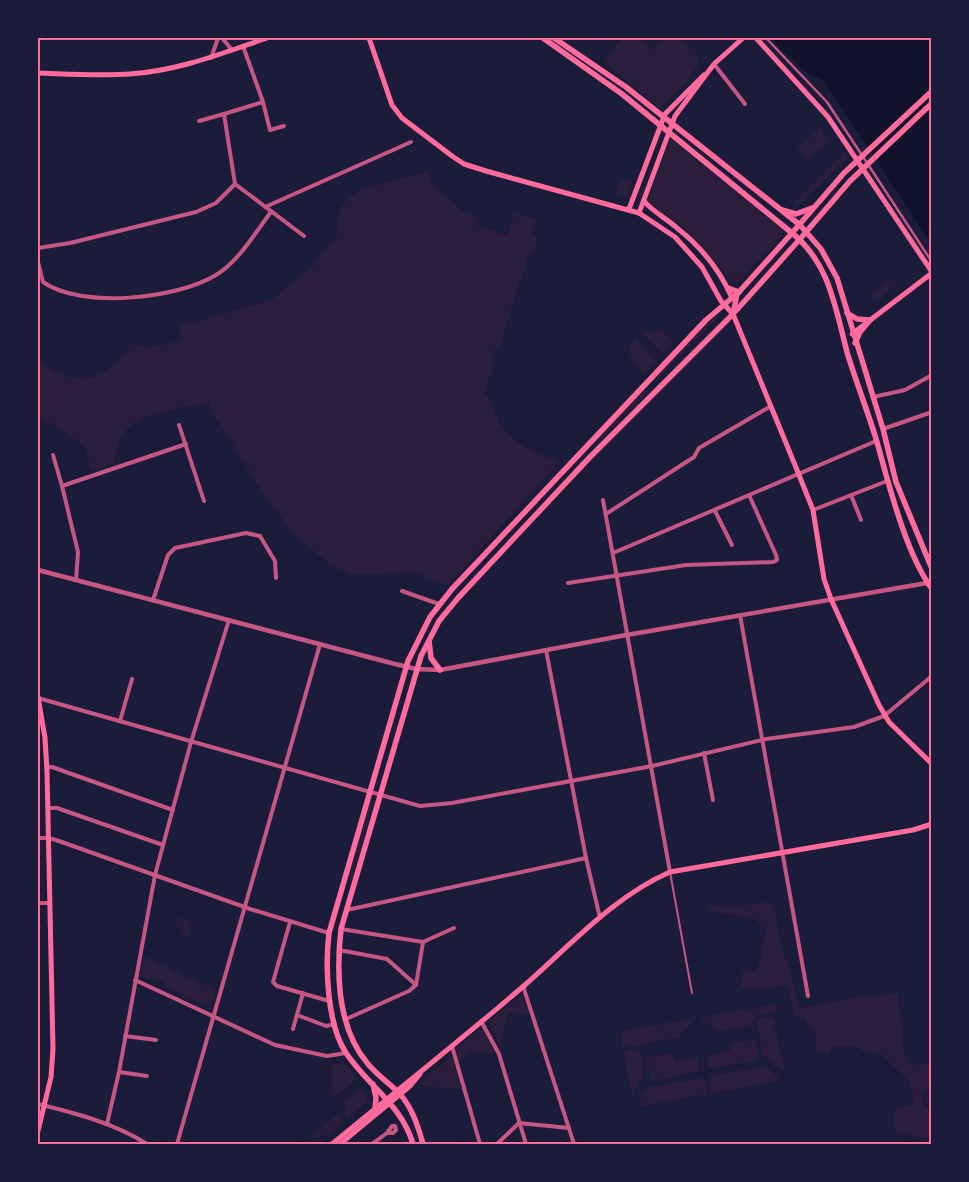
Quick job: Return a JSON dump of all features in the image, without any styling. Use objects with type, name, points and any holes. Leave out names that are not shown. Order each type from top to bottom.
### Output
[{"type":"main road","points":[[38,73],[131,74],[211,58],[267,38]]},
{"type":"main road","points":[[369,38],[392,105],[402,118],[452,156],[464,164],[536,186],[640,213],[676,237],[694,257],[724,305],[733,314]]},
{"type":"main road","points":[[543,38],[622,94],[738,186],[800,239],[816,259],[828,281],[847,351],[887,481],[906,534],[929,586]]},
{"type":"main road","points":[[554,38],[612,77],[664,116],[800,225],[821,249],[832,268],[847,313],[883,429],[896,482],[932,569]]},
{"type":"main road","points":[[640,213],[676,116],[714,64],[743,38]]},
{"type":"main road","points":[[756,38],[828,117],[932,272],[852,334],[847,351]]},
{"type":"main road","points":[[629,209],[664,116],[698,78],[707,73]]},
{"type":"main road","points":[[413,1144],[404,1120],[389,1100],[346,1052],[330,1001],[326,970],[330,933],[337,907],[406,666],[415,644],[439,604],[533,502],[706,320],[738,292],[800,225],[844,173],[932,91]]},
{"type":"main road","points":[[423,1144],[414,1116],[398,1092],[362,1057],[354,1043],[338,984],[338,950],[346,910],[416,669],[429,638],[449,609],[540,508],[656,389],[733,314],[850,181],[932,103]]},
{"type":"main road","points":[[644,201],[651,210],[672,223],[699,248],[728,288],[732,298],[733,314],[813,510],[824,579],[831,599],[884,716],[932,764]]},
{"type":"main road","points":[[782,210],[796,214],[814,208]]},
{"type":"main road","points":[[728,288],[738,292]]},
{"type":"main road","points":[[733,314],[738,292]]},
{"type":"main road","points":[[847,313],[857,319],[870,320]]},
{"type":"main road","points":[[855,343],[860,332],[870,320]]},
{"type":"main road","points":[[649,381],[656,389]]},
{"type":"main road","points":[[533,502],[540,508]]},
{"type":"main road","points":[[429,638],[431,658],[440,670]]},
{"type":"main road","points":[[38,698],[45,738],[47,767],[51,903],[52,1072],[38,1131]]},
{"type":"main road","points":[[340,1144],[600,918],[648,881],[670,872],[913,830],[932,824]]},
{"type":"main road","points":[[337,907],[346,910]]},
{"type":"main road","points":[[373,1084],[376,1098],[375,1108]]},
{"type":"main road","points":[[332,1144],[375,1108],[389,1100]]},
{"type":"street","points":[[211,58],[220,38],[232,50]]},
{"type":"street","points":[[766,38],[827,102],[932,262]]},
{"type":"street","points":[[243,46],[263,102],[270,130],[284,126]]},
{"type":"street","points":[[714,64],[745,104]]},
{"type":"street","points":[[198,121],[263,102]]},
{"type":"street","points":[[224,114],[235,184],[304,236]]},
{"type":"street","points":[[264,207],[411,142]]},
{"type":"street","points":[[38,248],[70,243],[196,212],[216,203],[235,184]]},
{"type":"street","points":[[38,262],[43,282],[62,290],[120,299],[145,297],[185,288],[216,275],[239,254],[271,212]]},
{"type":"street","points":[[873,397],[905,390],[932,375]]},
{"type":"street","points":[[606,514],[694,457],[699,448],[771,406]]},
{"type":"street","points":[[883,429],[932,412]]},
{"type":"street","points":[[179,425],[204,501]]},
{"type":"street","points":[[613,553],[876,441]]},
{"type":"street","points":[[62,486],[186,444]]},
{"type":"street","points":[[53,455],[78,552],[76,580]]},
{"type":"street","points":[[813,510],[887,481]]},
{"type":"street","points":[[568,582],[686,565],[774,562],[777,560],[776,555],[749,495]]},
{"type":"street","points":[[851,495],[861,520]]},
{"type":"street","points":[[604,500],[670,872]]},
{"type":"street","points":[[715,511],[732,545]]},
{"type":"street","points":[[152,600],[168,555],[175,548],[246,533],[260,536],[275,561],[276,578]]},
{"type":"street","points":[[38,570],[416,669],[440,670],[831,599],[929,586]]},
{"type":"street","points":[[402,591],[439,604]]},
{"type":"street","points":[[740,615],[808,996]]},
{"type":"street","points":[[107,1124],[119,1072],[162,845],[191,742],[229,620]]},
{"type":"street","points":[[177,1144],[320,644]]},
{"type":"street","points":[[546,650],[586,858],[600,918]]},
{"type":"street","points":[[38,698],[284,770],[420,806],[452,803],[652,766],[761,740],[854,727],[884,716],[932,676]]},
{"type":"street","points":[[120,721],[132,679]]},
{"type":"street","points":[[704,753],[713,800]]},
{"type":"street","points":[[47,767],[52,767],[173,810]]},
{"type":"street","points":[[48,808],[57,808],[162,845]]},
{"type":"street","points":[[38,838],[49,838],[245,907],[330,933]]},
{"type":"street","points":[[346,910],[586,858]]},
{"type":"street","points":[[38,903],[51,903]]},
{"type":"street","points":[[290,922],[273,982],[277,986],[330,1001]]},
{"type":"street","points":[[341,929],[422,942],[454,928]]},
{"type":"street","points":[[346,1019],[408,991],[416,985],[422,942]]},
{"type":"street","points":[[338,950],[387,959],[416,985]]},
{"type":"street","points":[[135,980],[275,1045],[327,1056],[346,1052]]},
{"type":"street","points":[[523,986],[574,1144]]},
{"type":"street","points":[[293,1030],[303,993]]},
{"type":"street","points":[[297,1015],[326,1026],[336,1024]]},
{"type":"street","points":[[482,1021],[499,1054],[526,1144]]},
{"type":"street","points":[[126,1036],[156,1040]]},
{"type":"street","points":[[452,1046],[480,1144]]},
{"type":"street","points":[[119,1072],[147,1076]]},
{"type":"street","points":[[38,1104],[107,1124],[125,1131],[147,1144]]},
{"type":"street","points":[[497,1144],[519,1123],[569,1128]]},
{"type":"street","points":[[372,1144],[387,1133]]},
{"type":"lane","points":[[670,872],[692,993]]},
{"type":"shaded area","points":[[622,38],[636,38],[655,50],[663,38],[679,38],[690,48],[694,46],[699,65],[689,75],[689,80],[659,108],[605,62]]},
{"type":"shaded area","points":[[770,38],[931,38],[931,244],[824,81],[804,71]]},
{"type":"shaded area","points":[[821,127],[830,140],[807,160],[797,148]]},
{"type":"shaded area","points":[[673,140],[782,229],[783,235],[739,282],[731,281],[692,236],[673,219],[653,207],[647,199],[669,142]]},
{"type":"shaded area","points":[[844,152],[848,158],[802,202],[796,205],[793,203]]},
{"type":"shaded area","points":[[428,171],[429,180],[439,191],[458,206],[462,212],[478,218],[476,225],[507,235],[515,213],[536,219],[531,233],[536,237],[536,248],[527,257],[527,265],[520,280],[500,348],[496,347],[491,361],[495,363],[483,396],[489,398],[501,424],[515,441],[559,462],[447,586],[415,572],[352,575],[329,564],[293,533],[261,490],[208,402],[162,412],[134,423],[124,433],[117,446],[115,463],[91,471],[86,448],[38,415],[38,363],[73,378],[86,379],[94,377],[116,363],[127,350],[130,343],[148,348],[183,340],[178,326],[270,301],[313,266],[336,238],[340,208],[348,198],[363,189]]},
{"type":"shaded area","points":[[621,180],[633,184],[628,197],[617,194]]},
{"type":"shaded area","points":[[892,277],[898,284],[877,300],[872,293]]},
{"type":"shaded area","points":[[717,314],[719,317],[657,380],[656,377]]},
{"type":"shaded area","points":[[663,331],[674,342],[662,354],[642,332]]},
{"type":"shaded area","points":[[636,340],[656,362],[645,374],[631,355],[629,346]]},
{"type":"shaded area","points":[[646,389],[648,392],[546,493],[644,390]]},
{"type":"shaded area","points":[[370,802],[373,803],[351,883],[351,868]]},
{"type":"shaded area","points":[[762,902],[775,905],[780,944],[791,972],[798,1008],[865,996],[898,994],[904,1052],[910,1065],[931,1063],[931,1084],[922,1093],[924,1107],[931,1112],[931,1139],[897,1133],[893,1120],[895,1109],[913,1104],[913,1093],[910,1082],[881,1054],[863,1051],[853,1045],[832,1047],[829,1054],[816,1050],[816,1034],[806,1021],[806,1017],[794,1017],[788,986],[741,989],[742,972],[756,970],[767,933],[754,918],[707,911],[712,905],[746,905]]},
{"type":"shaded area","points":[[178,917],[192,922],[188,937],[183,936],[184,931],[175,927]]},
{"type":"shaded area","points":[[144,957],[216,990],[209,1007],[164,986],[164,983],[154,978],[152,980],[140,975]]},
{"type":"shaded area","points":[[522,996],[528,1014],[507,1012],[501,1050],[489,1021]]},
{"type":"shaded area","points":[[776,1004],[777,1011],[757,1015],[750,1025],[716,1032],[715,1027],[702,1021],[701,1017]]},
{"type":"shaded area","points":[[773,1017],[785,1073],[762,1053],[757,1023],[759,1019]]},
{"type":"shaded area","points":[[690,1019],[691,1023],[681,1033],[681,1037],[623,1048],[620,1031]]},
{"type":"shaded area","points":[[479,1030],[483,1030],[495,1054],[469,1050],[460,1063],[456,1048]]},
{"type":"shaded area","points":[[754,1039],[759,1057],[756,1060],[713,1069],[709,1067],[707,1055],[731,1051],[729,1044]]},
{"type":"shaded area","points":[[636,1048],[640,1051],[644,1074],[632,1097],[624,1051]]},
{"type":"shaded area","points":[[673,1053],[674,1063],[698,1057],[700,1069],[697,1072],[654,1081],[650,1078],[647,1057]]},
{"type":"shaded area","points":[[452,1056],[462,1090],[422,1086],[420,1083]]},
{"type":"shaded area","points":[[345,1062],[356,1077],[356,1080],[335,1096],[331,1092],[332,1065]]},
{"type":"shaded area","points":[[766,1066],[781,1081],[712,1093],[709,1080],[711,1076]]},
{"type":"shaded area","points":[[702,1078],[705,1081],[707,1094],[639,1107],[638,1103],[649,1087]]},
{"type":"shaded area","points":[[362,1087],[367,1096],[366,1101],[348,1118],[343,1112],[347,1108],[343,1103]]},
{"type":"shaded area","points":[[337,1115],[343,1122],[327,1135],[309,1138]]}]
